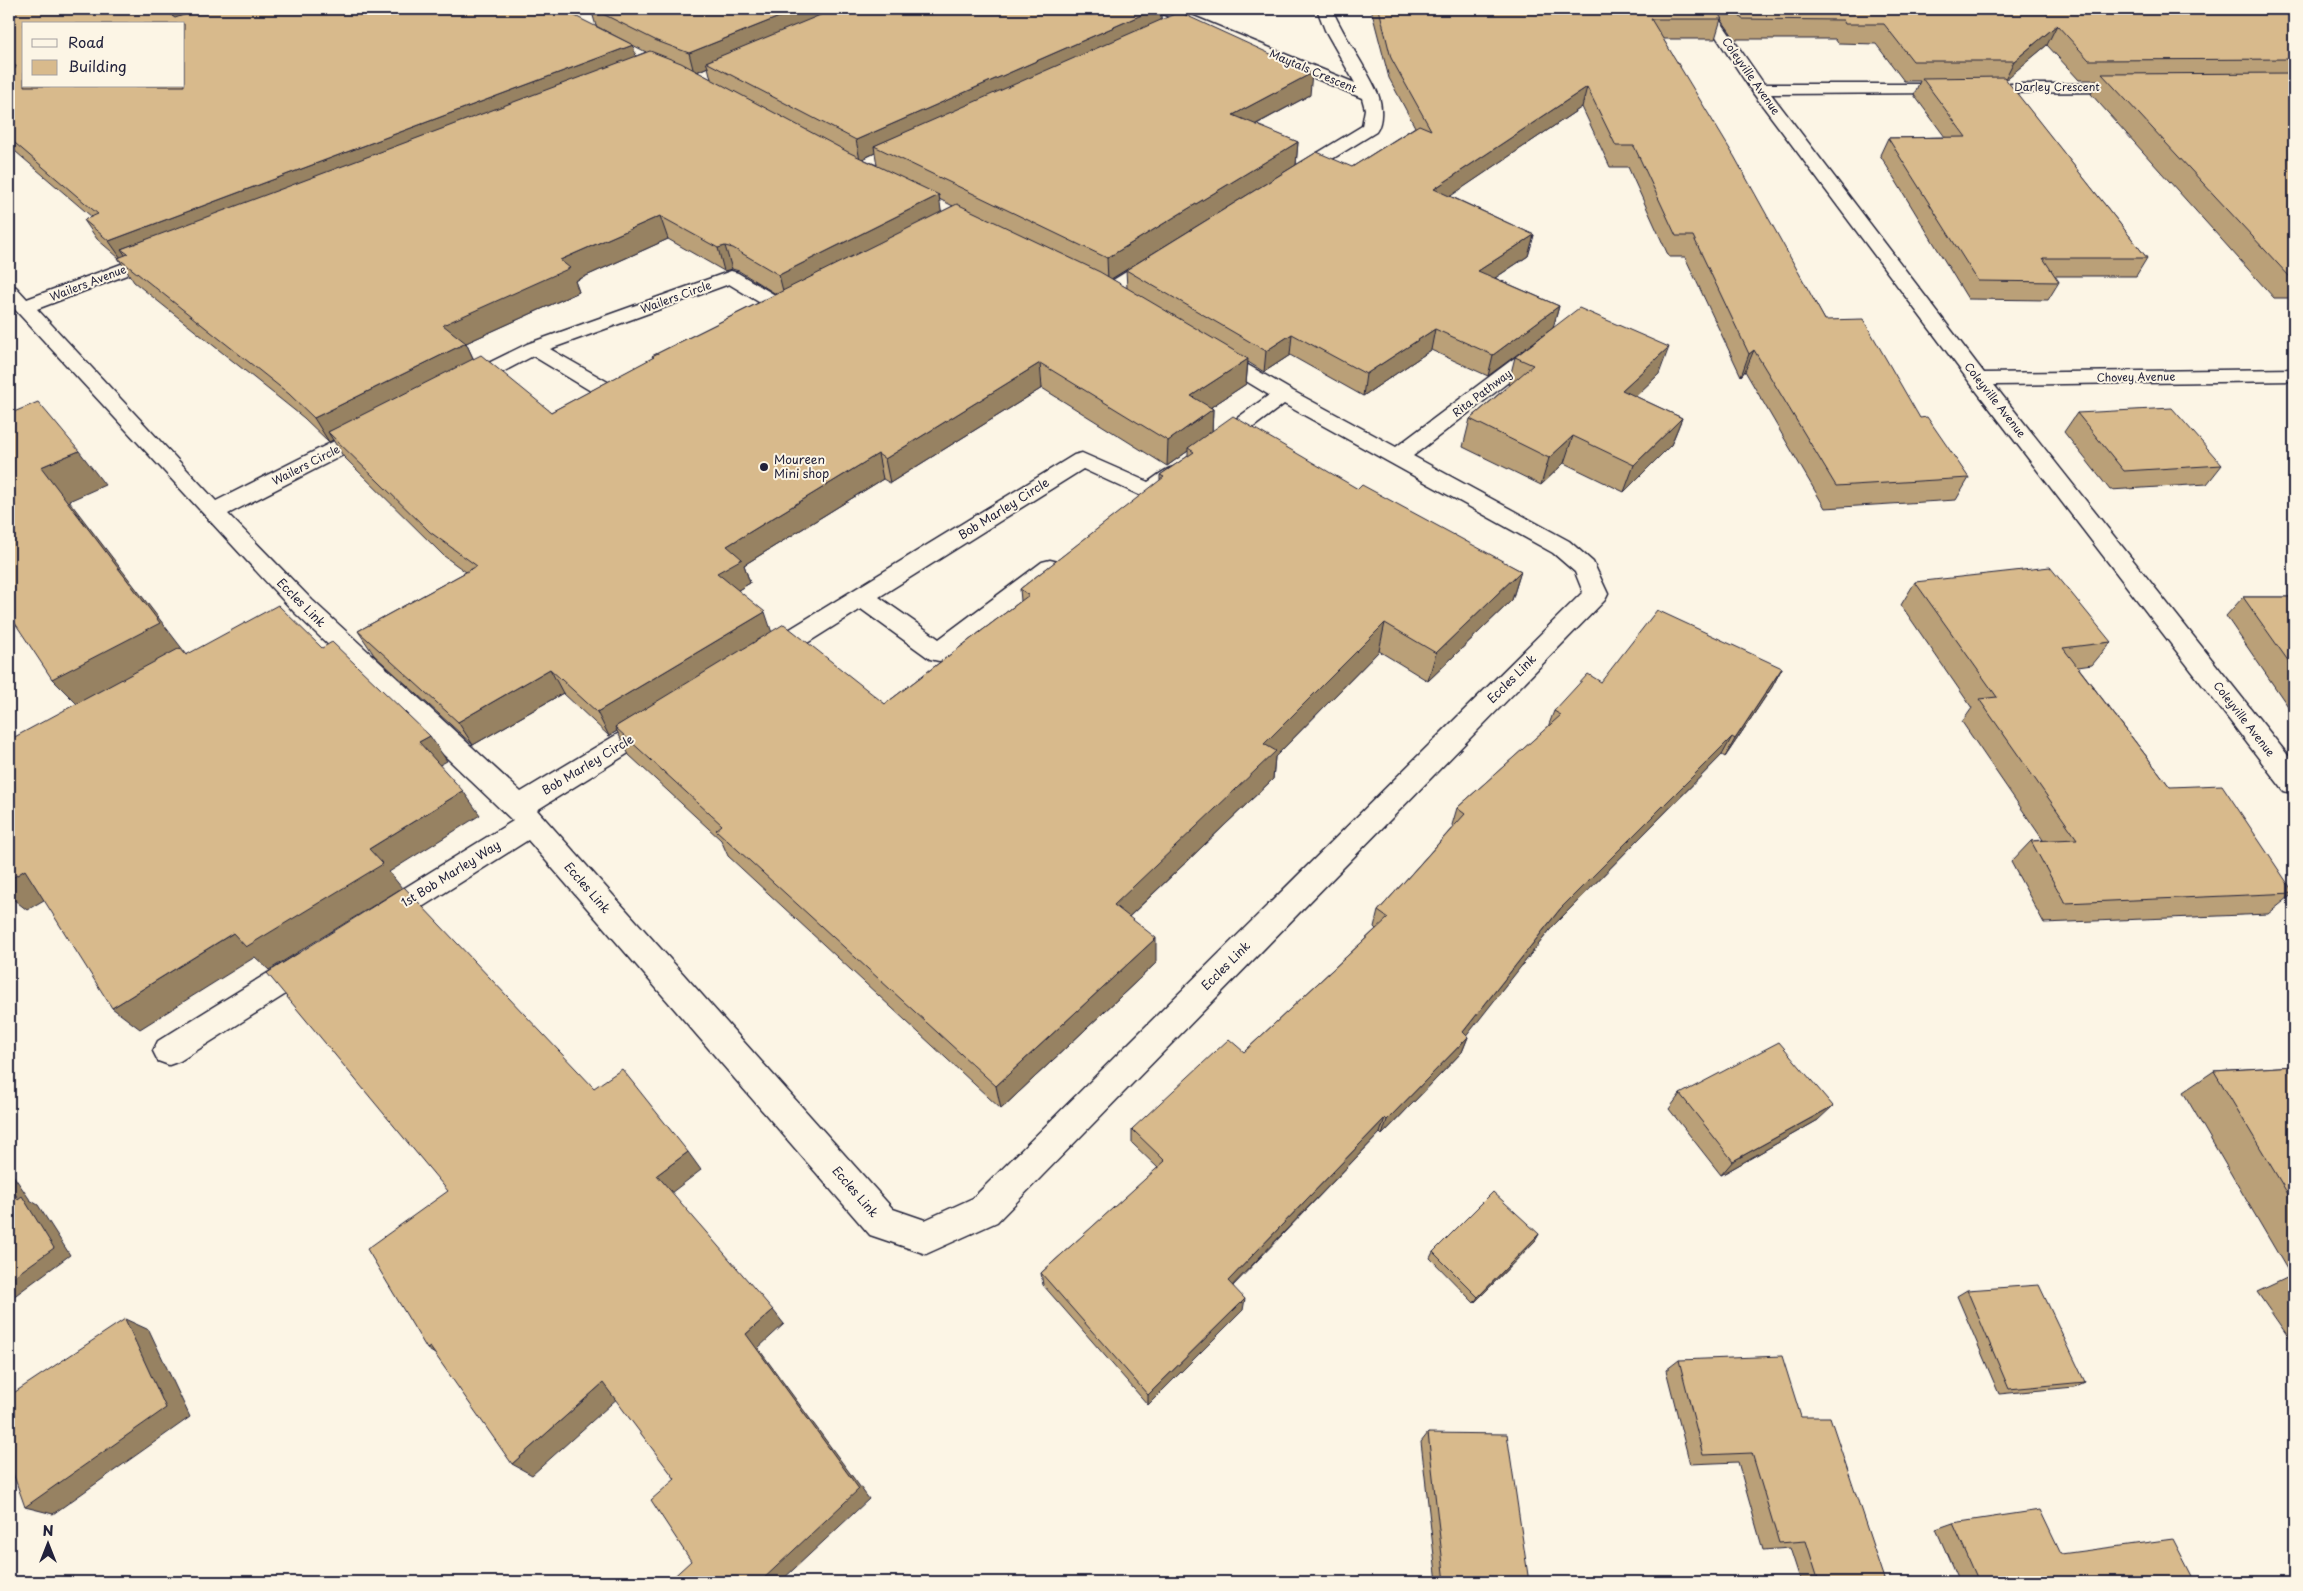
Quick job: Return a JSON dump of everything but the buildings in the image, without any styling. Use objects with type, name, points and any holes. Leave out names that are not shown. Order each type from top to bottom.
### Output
[{"type":"street","name":"Maytals Crescent","points":[[1163,9],[1370,96],[1373,109],[1370,128],[1277,186]]},
{"type":"street","points":[[1325,9],[1333,30],[1370,96]]},
{"type":"street","name":"Coleyville Avenue","points":[[1705,9],[1759,89],[1978,379],[2294,784]]},
{"type":"street","points":[[1174,28],[1191,20]]},
{"type":"street","name":"Darley Crescent","points":[[1759,89],[2146,87]]},
{"type":"street","points":[[1134,306],[1100,287],[1176,249]]},
{"type":"street","name":"Wailers Avenue","points":[[17,299],[174,250]]},
{"type":"street","name":"Wailers Circle","points":[[447,393],[534,348],[731,277],[776,314],[820,291]]},
{"type":"street","name":"Eccles Link","points":[[17,299],[213,512],[294,611],[525,815],[882,1223],[926,1237],[985,1210],[1596,594],[1584,568],[1562,547],[1283,395],[1192,340]]},
{"type":"street","name":"Rita Pathway","points":[[1396,458],[1552,339]]},
{"type":"street","points":[[534,348],[612,394],[647,377]]},
{"type":"street","name":"Chovey Avenue","points":[[1978,379],[2294,375]]},
{"type":"street","points":[[1127,510],[1283,395]]},
{"type":"street","name":"Wailers Circle","points":[[213,512],[386,424]]},
{"type":"street","name":"Bob Marley Circle","points":[[753,664],[1082,460],[1150,492]]},
{"type":"street","points":[[861,598],[939,652],[1064,557]]},
{"type":"street","name":"Bob Marley Circle","points":[[525,815],[678,710]]},
{"type":"street","name":"1st Bob Marley Way","points":[[362,930],[525,815]]},
{"type":"street","points":[[169,1051],[329,951]]},
{"type":"place","name":"Moureen Mini shop","points":[[764,467]]}]
